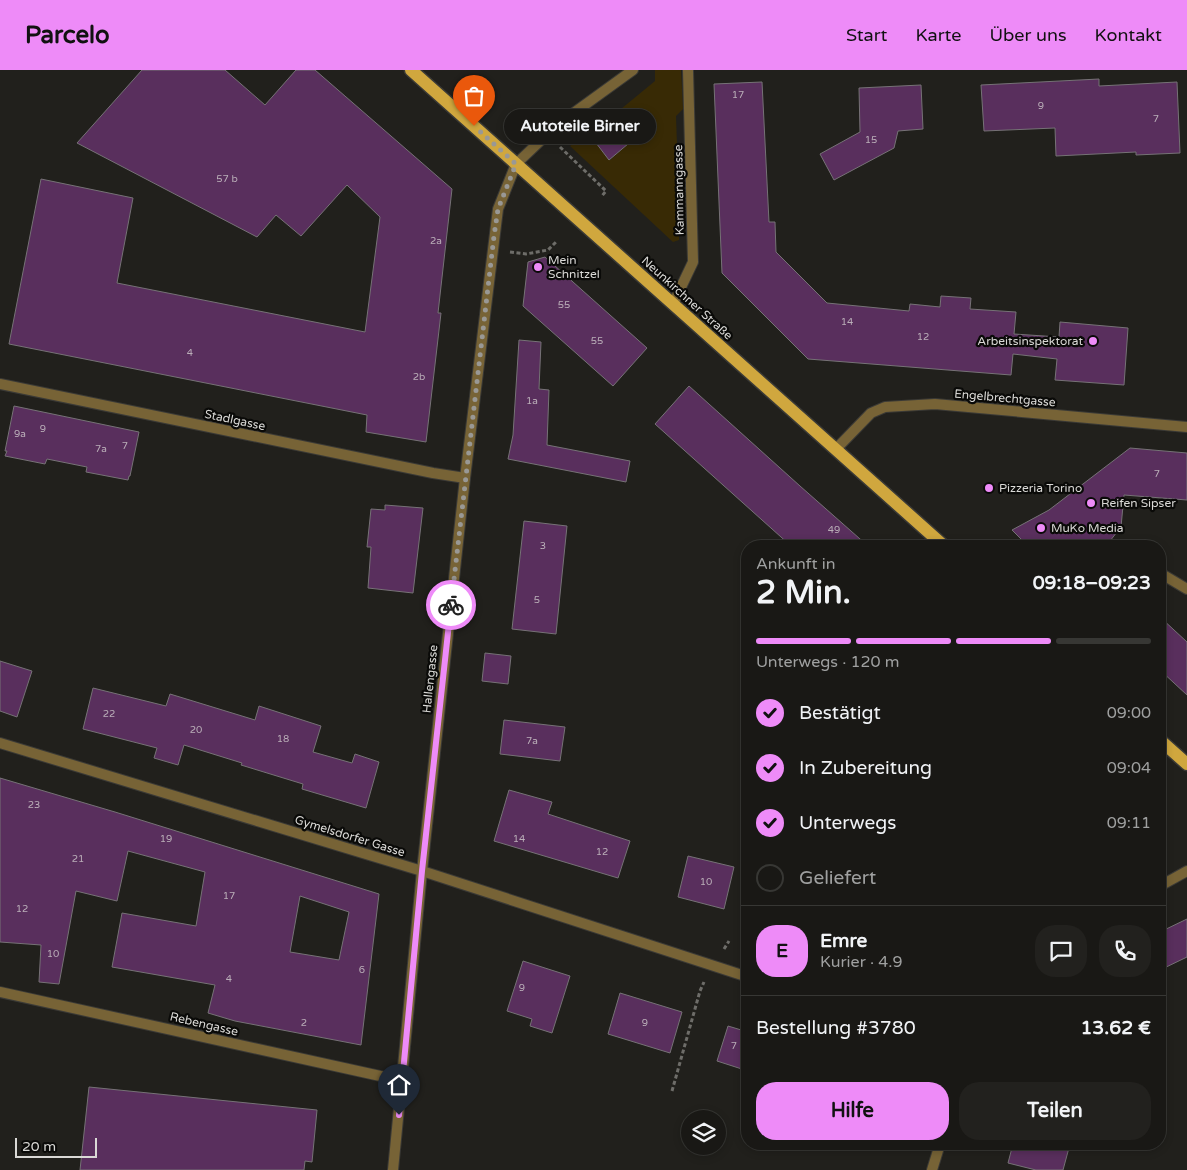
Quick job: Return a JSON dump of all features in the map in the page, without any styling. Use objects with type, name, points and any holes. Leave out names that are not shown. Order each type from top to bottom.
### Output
[{"type":"main road","name":"Neunkirchner Straße","points":[[412,70],[937,540]]},
{"type":"main road","points":[[1166,745],[1186,760]]},
{"type":"street","points":[[516,164],[557,125],[632,70]]},
{"type":"street","name":"Kammanngasse","points":[[672,304],[693,262],[688,70]]},
{"type":"street","name":"Hallengasse","points":[[393,1170],[422,871],[492,250],[498,209],[516,164]]},
{"type":"street","name":"Stadlgasse","points":[[0,384],[465,478]]},
{"type":"street","name":"Engelbrechtgasse","points":[[836,449],[871,414],[885,407],[935,404],[1187,427]]},
{"type":"street","points":[[1166,577],[1187,589]]},
{"type":"street","name":"Gymelsdorfer Gasse","points":[[0,743],[422,871],[741,974]]},
{"type":"street","points":[[1166,883],[1187,872]]},
{"type":"street","name":"Rebengasse","points":[[0,992],[403,1081]]},
{"type":"street","points":[[932,1170],[938,1150]]},
{"type":"path","points":[[562,148],[606,191],[600,197]]},
{"type":"path","points":[[492,250],[526,254],[548,250],[557,241]]},
{"type":"path","points":[[672,1091],[700,991],[713,965],[729,941]]},
{"type":"shaded area","points":[[655,70],[681,70],[683,109],[676,116],[679,240],[673,242],[570,146],[587,134],[610,160],[635,138],[621,109],[655,81]]},
{"type":"building","points":[[142,70],[225,70],[265,105],[296,70],[315,70],[452,189],[438,313],[441,313],[426,442],[366,432],[367,415],[9,344],[41,179],[133,198],[117,283],[365,332],[380,217],[347,185],[301,236],[276,215],[257,237],[77,143]]},
{"type":"building","points":[[1099,79],[1099,86],[1177,82],[1180,153],[1136,155],[1136,152],[1056,156],[1055,128],[984,131],[981,85]]},
{"type":"building","points":[[762,82],[769,222],[775,222],[776,252],[827,303],[909,311],[910,304],[940,307],[941,296],[971,298],[970,309],[1016,312],[1014,334],[1059,337],[1060,322],[1128,328],[1124,385],[1055,380],[1057,359],[1013,354],[1011,375],[808,359],[722,273],[714,84]]},
{"type":"building","points":[[921,85],[923,129],[898,131],[894,148],[834,180],[820,154],[860,132],[859,88]]},
{"type":"building","points":[[623,113],[635,138],[609,160],[593,139]]},
{"type":"building","points":[[545,257],[647,348],[613,386],[523,306],[528,262]]},
{"type":"building","points":[[519,340],[541,342],[539,389],[549,390],[547,445],[630,461],[626,482],[508,459],[513,435]]},
{"type":"building","points":[[689,386],[861,540],[784,540],[655,424]]},
{"type":"building","points":[[14,406],[139,432],[128,480],[86,472],[87,467],[47,459],[45,464],[5,456]]},
{"type":"building","points":[[1130,448],[1187,453],[1187,500],[1124,495],[1121,527],[1111,540],[1022,540],[1012,530],[1049,510]]},
{"type":"building","points":[[385,505],[423,508],[413,593],[368,588],[371,547],[367,547],[371,509],[385,510]]},
{"type":"building","points":[[524,521],[567,526],[556,634],[512,629]]},
{"type":"building","points":[[1166,623],[1187,642],[1187,695],[1166,676]]},
{"type":"building","points":[[485,653],[511,656],[508,684],[482,681]]},
{"type":"building","points":[[0,661],[32,671],[17,717],[0,711]]},
{"type":"building","points":[[93,688],[166,706],[170,694],[255,720],[259,706],[321,726],[313,752],[352,763],[355,754],[379,762],[366,808],[302,789],[303,784],[184,745],[178,765],[154,758],[157,748],[83,729]]},
{"type":"building","points":[[504,720],[565,727],[560,761],[500,754]]},
{"type":"building","points":[[0,778],[379,894],[361,1045],[235,1021],[208,1013],[215,985],[112,967],[122,913],[196,926],[205,872],[128,851],[117,901],[76,891],[59,984],[39,982],[41,945],[0,942]],"holes":[[[300,896],[349,912],[339,960],[290,952]]]},
{"type":"building","points":[[509,790],[552,802],[548,814],[630,841],[618,878],[494,841]]},
{"type":"building","points":[[688,856],[734,867],[724,909],[678,897]]},
{"type":"building","points":[[1187,919],[1187,957],[1166,967],[1166,929]]},
{"type":"building","points":[[523,961],[570,976],[552,1033],[530,1026],[532,1019],[507,1011]]},
{"type":"building","points":[[620,993],[682,1012],[670,1053],[608,1034]]},
{"type":"building","points":[[728,1026],[741,1030],[741,1069],[717,1061]]},
{"type":"building","points":[[89,1087],[317,1110],[312,1162],[305,1161],[304,1170],[80,1170]]},
{"type":"building","points":[[1011,1150],[1068,1150],[1063,1170],[1036,1170],[1008,1163]]},
{"type":"way so far","points":[[451,605],[494,236],[498,209],[516,164],[474,126]]},
{"type":"place","name":"Autoteile Birner","points":[[474,126]]},
{"type":"place","name":"Mein Schnitzel","points":[[538,267]]},
{"type":"place","name":"Arbeitsinspektorat","points":[[1093,341]]},
{"type":"place","name":"Pizzeria Torino","points":[[989,488]]},
{"type":"place","name":"Reifen Sipser","points":[[1091,503]]},
{"type":"place","name":"MuKo Media","points":[[1041,528]]},
{"type":"route","points":[[399,1115],[422,871],[451,605]]}]
